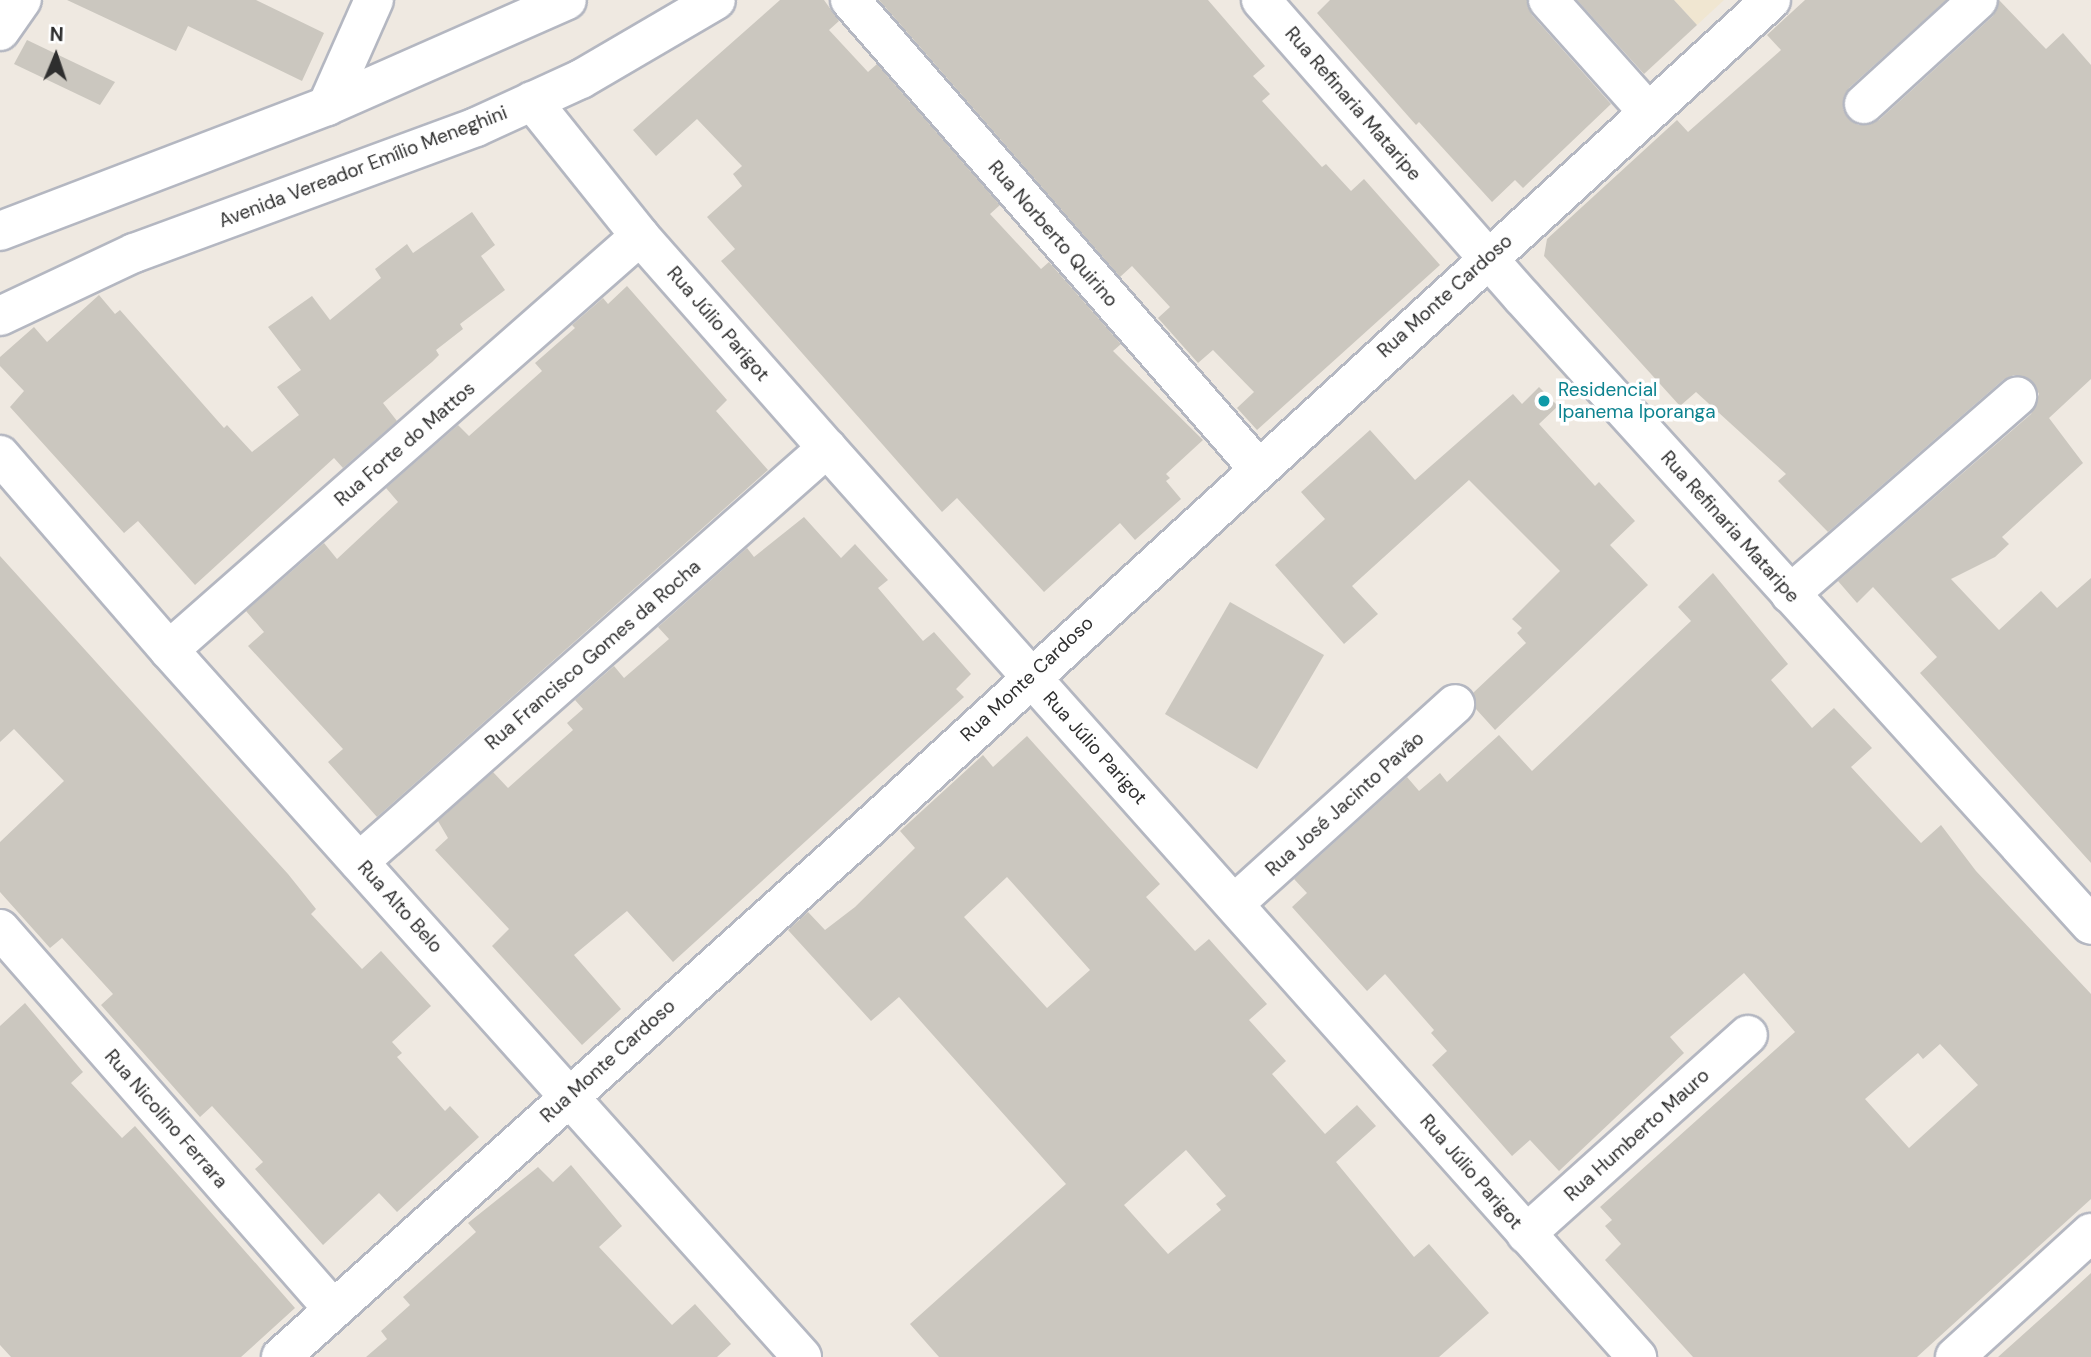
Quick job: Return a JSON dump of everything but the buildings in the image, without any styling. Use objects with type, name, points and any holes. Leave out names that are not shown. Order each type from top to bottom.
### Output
[{"type":"street","points":[[0,31],[22,0]]},
{"type":"street","points":[[327,106],[374,0]]},
{"type":"street","points":[[0,231],[327,106],[567,0]]},
{"type":"street","name":"Avenida Vereador Emílio Meneghini","points":[[0,316],[134,253],[374,166],[581,79],[716,0]]},
{"type":"street","name":"Rua Norberto Quirino","points":[[850,0],[1256,467]]},
{"type":"street","name":"Rua Refinaria Mataripe","points":[[1261,0],[1790,594],[2091,925]]},
{"type":"street","points":[[1548,0],[1648,112]]},
{"type":"street","name":"Rua Monte Cardoso","points":[[281,1357],[863,833],[1256,467],[1771,0]]},
{"type":"street","points":[[1864,104],[1978,0]]},
{"type":"street","name":"Rua Júlio Parigot","points":[[531,101],[640,236],[1637,1357]]},
{"type":"street","name":"Rua Forte do Mattos","points":[[169,650],[640,236]]},
{"type":"street","points":[[1790,594],[2017,397]]},
{"type":"street","name":"Rua Francisco Gomes da Rocha","points":[[359,862],[827,448]]},
{"type":"street","name":"Rua Alto Belo","points":[[0,455],[169,650],[802,1357]]},
{"type":"street","name":"Rua José Jacinto Pavão","points":[[1234,904],[1455,704]]},
{"type":"street","name":"Rua Nicolino Ferrara","points":[[0,929],[333,1309]]},
{"type":"street","name":"Rua Humberto Mauro","points":[[1526,1234],[1748,1035]]},
{"type":"street","points":[[1955,1357],[2091,1233]]},
{"type":"shaded area","points":[[1674,0],[1724,0],[1697,25]]},
{"type":"place","name":"Residencial Ipanema Iporanga","points":[[1544,401]]}]
